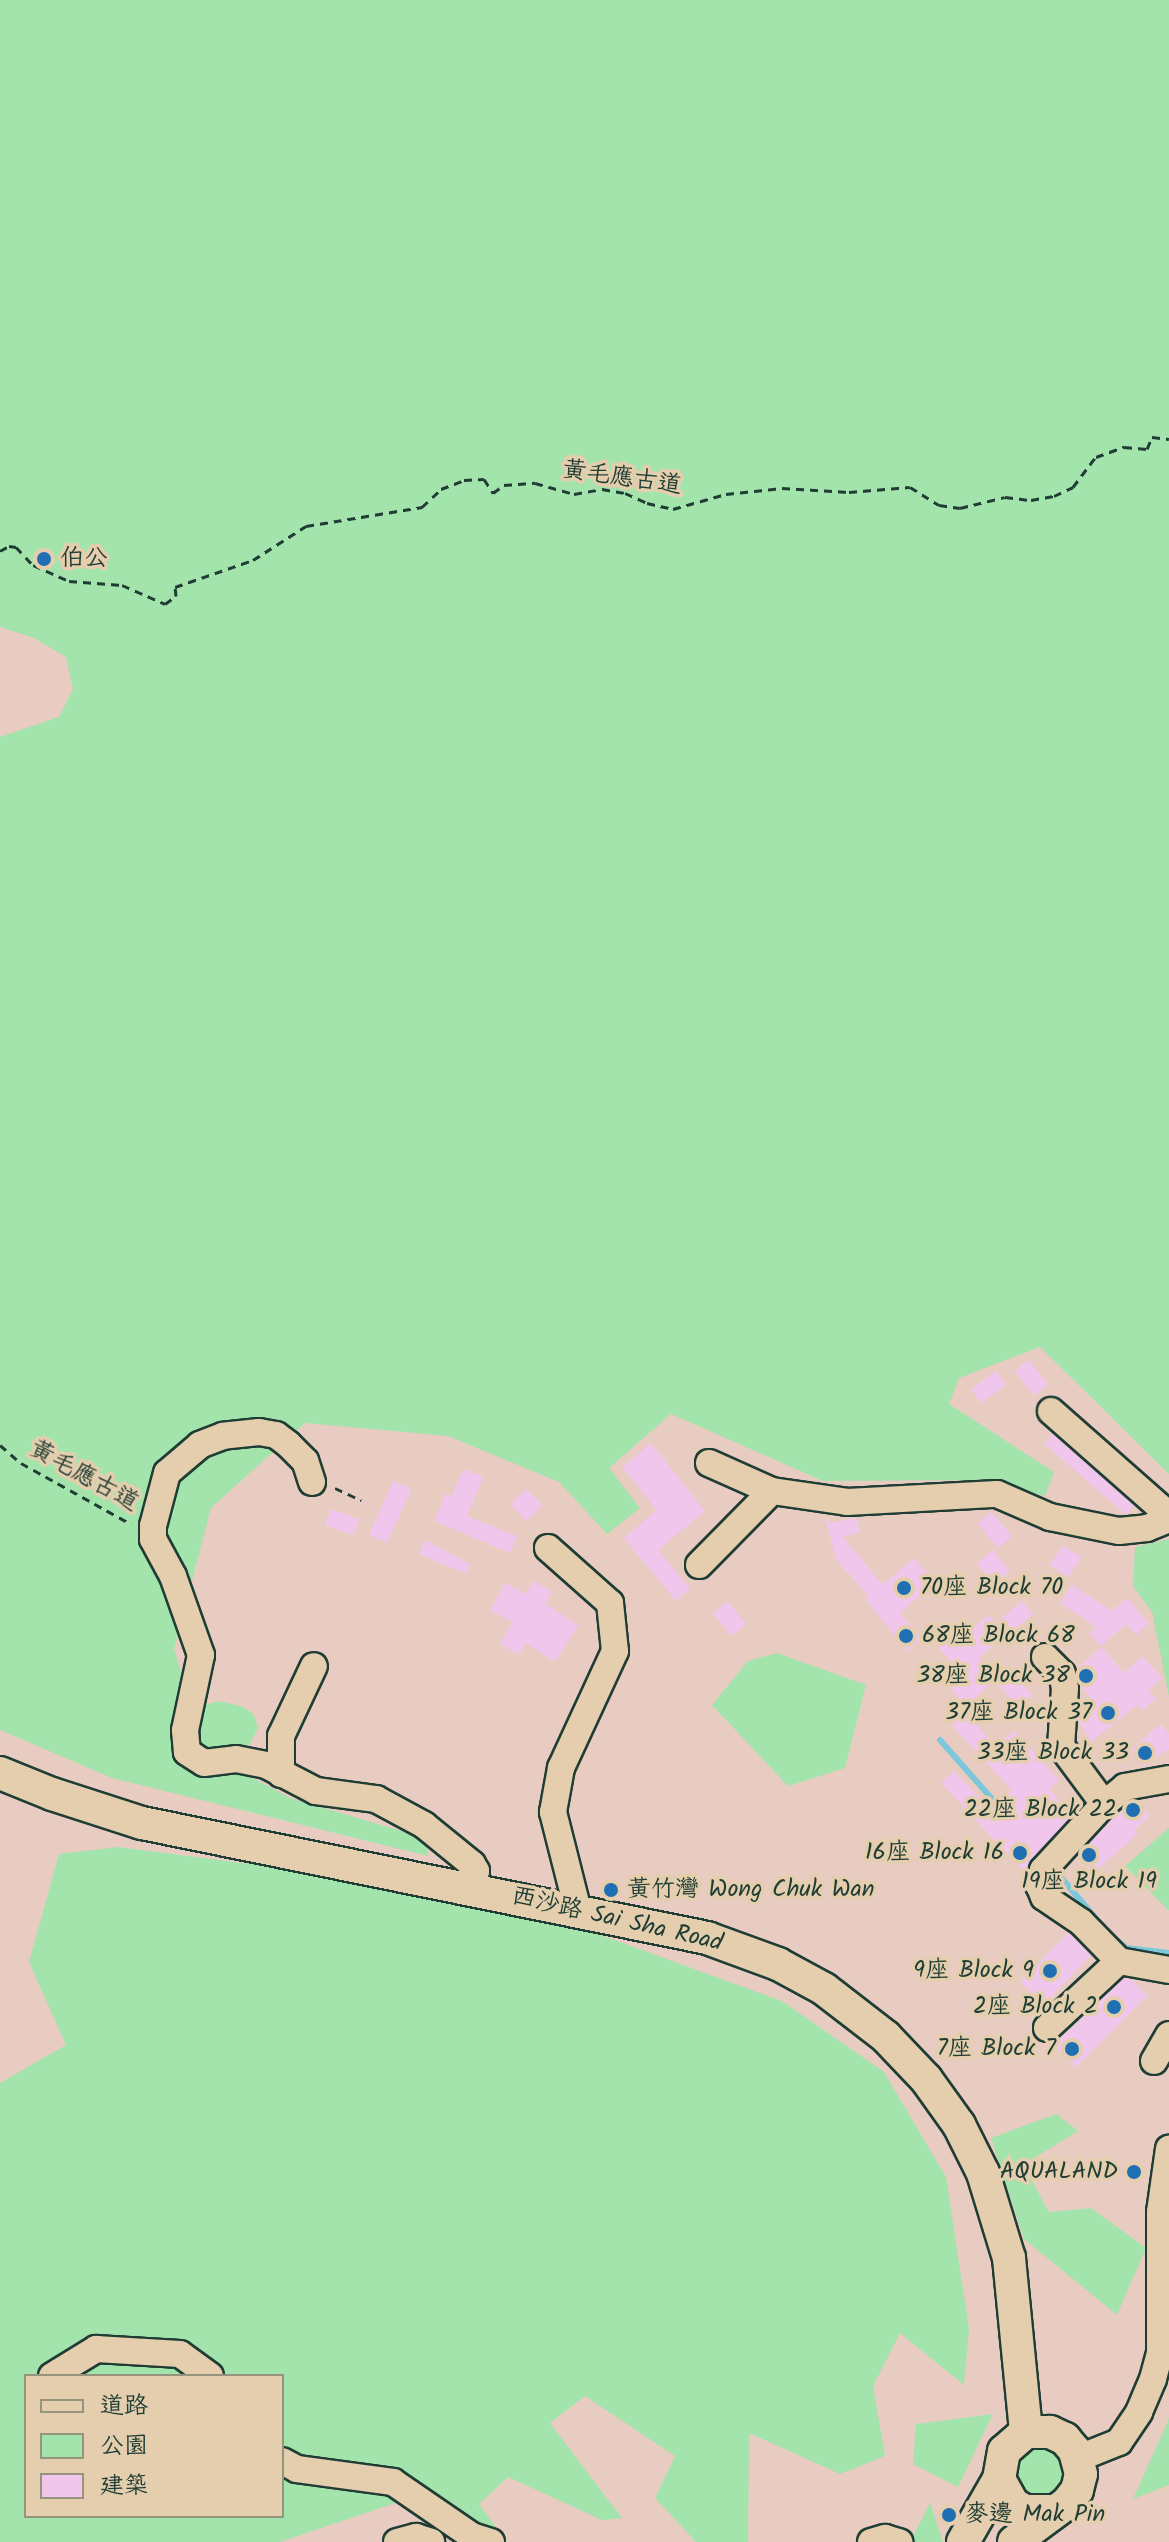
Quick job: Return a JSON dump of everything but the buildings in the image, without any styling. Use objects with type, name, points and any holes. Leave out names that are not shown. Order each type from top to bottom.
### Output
[{"type":"main road","name":"西沙路 Sai Sha Road","points":[[0,1773],[52,1794],[142,1823],[707,1938],[790,1970],[824,1989],[865,2019],[926,2079],[972,2149],[1002,2226],[1014,2290],[1026,2432]]},
{"type":"main road","points":[[963,2542],[999,2479],[1004,2451],[1026,2432],[1042,2431],[1058,2435],[1071,2444],[1079,2458],[1081,2474],[1077,2490],[1067,2503],[1014,2542]]},
{"type":"main road","points":[[999,2479],[1003,2493],[1025,2511],[1053,2511]]},
{"type":"street","points":[[709,1463],[772,1491],[847,1502],[997,1494],[1050,1517],[1119,1531],[1147,1528],[1169,1517],[1051,1411]]},
{"type":"street","points":[[321,1484],[305,1461],[276,1435],[252,1432],[215,1438],[183,1455],[167,1473],[152,1535],[204,1645],[185,1730],[187,1752],[204,1763],[250,1761],[316,1791],[370,1796],[424,1825],[474,1865],[472,1889]]},
{"type":"street","points":[[699,1565],[772,1491]]},
{"type":"street","points":[[548,1548],[610,1603],[615,1651],[561,1768],[553,1812],[578,1911]]},
{"type":"street","points":[[1045,1657],[1062,1674],[1065,1688],[1061,1746],[1104,1804]]},
{"type":"street","points":[[281,1774],[281,1736],[314,1666]]},
{"type":"street","points":[[1169,1779],[1125,1787],[1104,1804],[1050,1864],[1039,1885],[1044,1897],[1081,1922],[1119,1961],[1169,1970]]},
{"type":"street","points":[[1047,2028],[1119,1961]]},
{"type":"street","points":[[1154,2061],[1169,2035]]},
{"type":"street","points":[[1079,2458],[1119,2442],[1139,2412],[1153,2379],[1160,2353],[1160,2212],[1169,2149]]},
{"type":"street","points":[[55,2374],[96,2349],[180,2354],[207,2374]]},
{"type":"street","points":[[284,2462],[297,2469],[393,2482],[472,2536],[491,2542]]},
{"type":"street","points":[[397,2542],[416,2537],[431,2542]]},
{"type":"street","points":[[871,2542],[885,2538],[899,2542]]},
{"type":"path","name":"黃毛應古道","points":[[0,551],[9,546],[16,547],[33,565],[69,581],[122,585],[165,604],[176,596],[175,587],[253,560],[306,526],[422,507],[441,489],[472,478],[484,479],[493,493],[511,484],[535,483],[574,494],[602,489],[625,493],[647,503],[673,509],[726,494],[782,488],[849,492],[910,487],[939,505],[960,508],[1005,497],[1031,500],[1054,496],[1073,487],[1096,457],[1124,447],[1147,449],[1152,437],[1169,439]]},
{"type":"path","name":"黃毛應古道","points":[[0,1445],[21,1463],[152,1535]]},
{"type":"path","points":[[321,1484],[361,1500]]},
{"type":"green space","points":[[0,0],[1169,0],[1169,1474],[1040,1347],[959,1378],[949,1404],[1054,1472],[1045,1496],[979,1480],[823,1481],[671,1414],[609,1468],[640,1508],[607,1534],[559,1482],[448,1436],[305,1423],[211,1508],[174,1649],[192,1708],[219,1701],[244,1707],[254,1715],[258,1728],[250,1744],[216,1758],[290,1798],[425,1838],[428,1856],[112,1778],[0,1730],[0,737],[59,717],[73,689],[66,657],[34,638],[0,627]]},
{"type":"green space","points":[[1169,1539],[1169,1697],[1152,1612],[1133,1586],[1135,1547]]},
{"type":"green space","points":[[777,1653],[866,1685],[845,1768],[788,1786],[712,1705],[748,1661]]},
{"type":"green space","points":[[1169,1828],[1169,1910],[1168,1910],[1125,1866]]},
{"type":"green space","points":[[118,1847],[298,1870],[598,1934],[782,2001],[884,2072],[946,2177],[969,2329],[964,2385],[900,2333],[873,2386],[885,2456],[840,2474],[749,2433],[748,2542],[696,2542],[655,2498],[675,2456],[585,2396],[550,2423],[622,2518],[602,2520],[508,2477],[479,2504],[507,2542],[476,2542],[416,2496],[280,2542],[0,2542],[0,2083],[66,2045],[29,1962],[59,1854]]},
{"type":"green space","points":[[1056,2114],[1078,2131],[1023,2165],[1049,2212],[1091,2208],[1146,2248],[1117,2315],[1024,2239],[991,2138]]},
{"type":"green space","points":[[993,2414],[958,2487],[913,2464],[916,2424]]},
{"type":"green space","points":[[1169,2417],[1169,2485],[1133,2499],[1168,2421]]},
{"type":"green space","points":[[1039,2448],[1056,2456],[1064,2473],[1056,2490],[1039,2498],[1022,2490],[1014,2473],[1022,2456]]},
{"type":"green space","points":[[930,2503],[943,2542],[910,2542]]},
{"type":"waterway","points":[[940,1740],[1001,1809]]},
{"type":"waterway","points":[[1053,1868],[1103,1927]]},
{"type":"waterway","points":[[1111,1935],[1126,1948],[1169,1953]]},
{"type":"place","name":"伯公","points":[[44,559]]},
{"type":"place","name":"70座 Block 70","points":[[904,1588]]},
{"type":"place","name":"68座 Block 68","points":[[906,1636]]},
{"type":"place","name":"38座 Block 38","points":[[1086,1676]]},
{"type":"place","name":"37座 Block 37","points":[[1108,1713]]},
{"type":"place","name":"33座 Block 33","points":[[1145,1753]]},
{"type":"place","name":"22座 Block 22","points":[[1133,1810]]},
{"type":"place","name":"16座 Block 16","points":[[1020,1853]]},
{"type":"place","name":"19座 Block 19","points":[[1089,1855]]},
{"type":"place","name":"黃竹灣 Wong Chuk Wan","points":[[611,1890]]},
{"type":"place","name":"9座 Block 9","points":[[1050,1971]]},
{"type":"place","name":"2座 Block 2","points":[[1114,2007]]},
{"type":"place","name":"7座 Block 7","points":[[1072,2049]]},
{"type":"place","name":"AQUALAND","points":[[1134,2172]]},
{"type":"place","name":"麥邊 Mak Pin","points":[[949,2515]]}]
